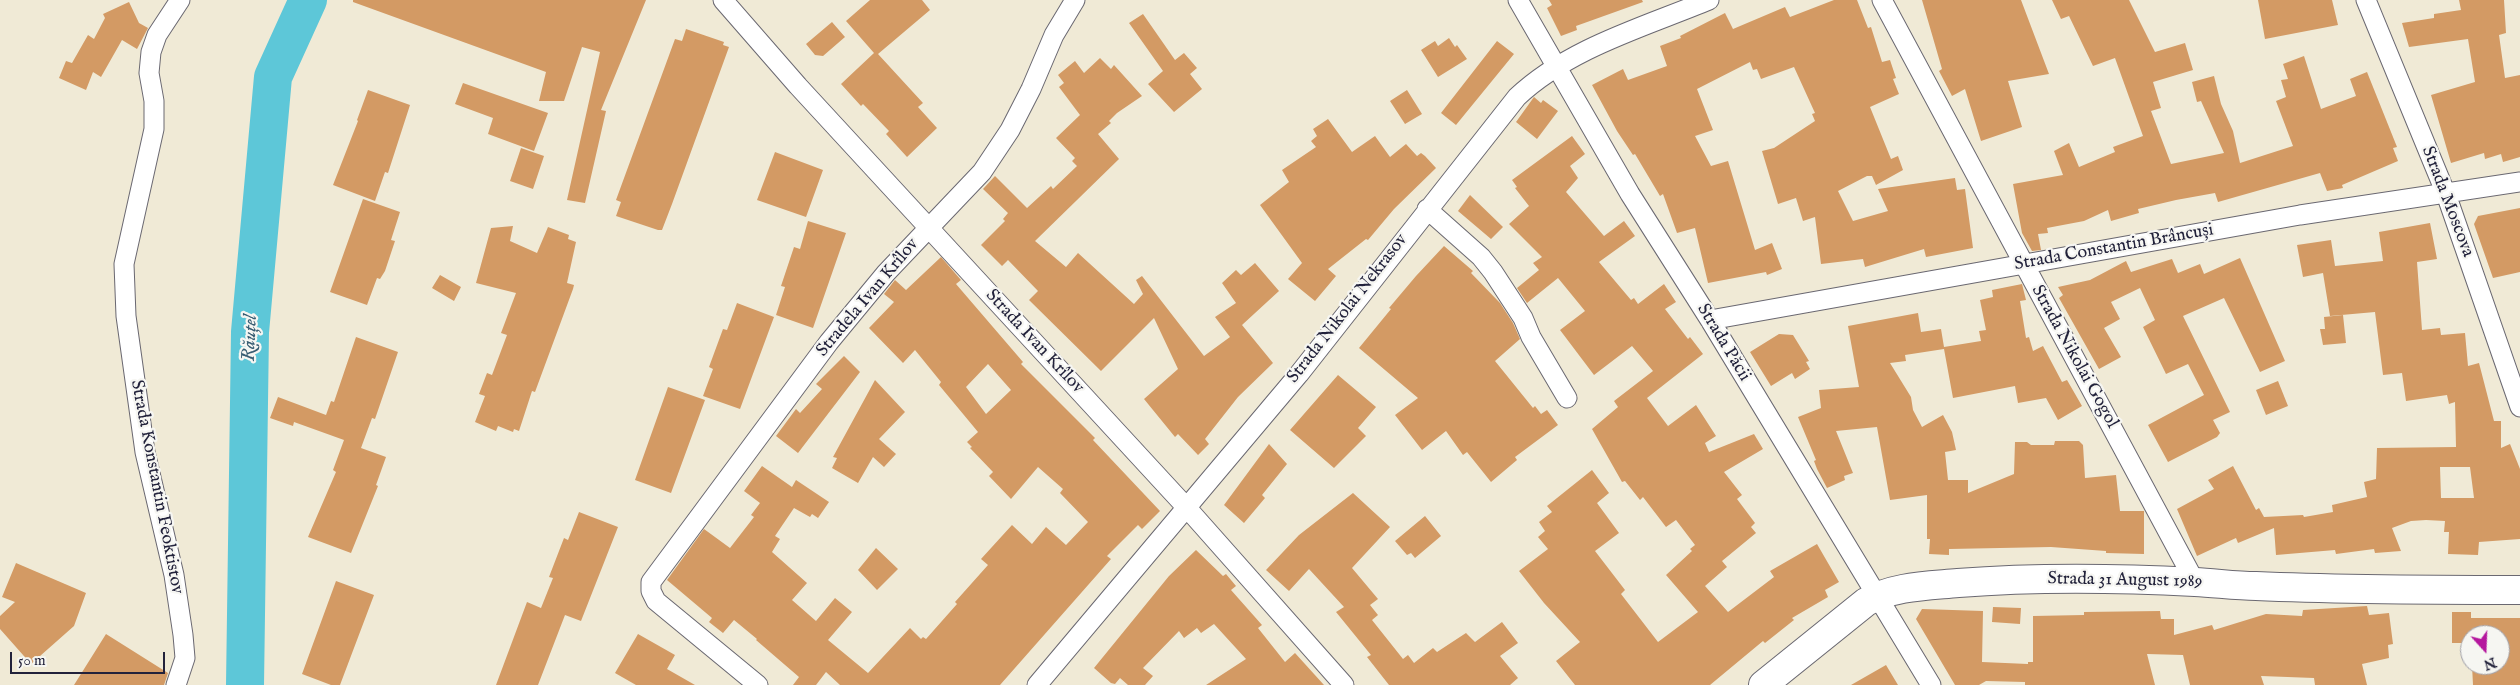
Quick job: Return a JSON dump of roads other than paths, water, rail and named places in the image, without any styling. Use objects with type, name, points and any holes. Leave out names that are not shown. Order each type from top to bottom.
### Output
[{"type":"main road","name":"Strada 31 August 1989","points":[[1763,685],[1866,602],[1877,596],[1915,587],[1984,581],[2195,582],[2254,586],[2401,590],[2520,590]]},
{"type":"street","name":"Strada Konstantin Feoktistov","points":[[176,685],[185,658],[183,635],[174,575],[145,452],[126,316],[124,274],[129,231],[148,162],[154,129],[154,101],[149,73],[151,52],[157,35],[180,0]]},
{"type":"street","name":"Strada Ivan Krîlov","points":[[723,0],[928,227],[1187,508],[1344,685]]},
{"type":"street","name":"Stradela Ivan Krîlov","points":[[758,685],[656,601],[651,590],[651,582],[829,342],[928,227],[982,172],[1010,130],[1031,89],[1054,35],[1075,0]]},
{"type":"street","name":"Strada Păcii","points":[[1518,0],[1630,194],[1710,320],[1931,685]]},
{"type":"street","name":"Strada Nikolai Nekrasov","points":[[1037,685],[1299,374],[1517,97],[1535,80],[1556,66],[1625,34],[1709,0]]},
{"type":"street","name":"Strada Nikolai Gogol","points":[[1882,0],[2195,582]]},
{"type":"street","name":"Strada Moscova","points":[[2366,0],[2446,194],[2520,407]]},
{"type":"street","name":"Strada Constantin Brâncuși","points":[[1710,320],[2300,215],[2520,182]]},
{"type":"street","points":[[1427,209],[1481,257],[1493,272],[1523,318],[1531,337],[1567,398]]},
{"type":"waterway","name":"Răuțel","points":[[245,685],[250,332],[273,77],[308,0]]}]
